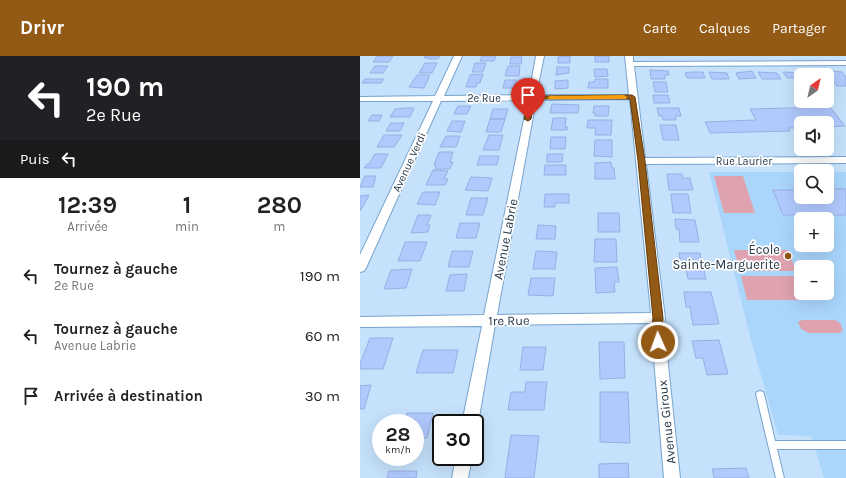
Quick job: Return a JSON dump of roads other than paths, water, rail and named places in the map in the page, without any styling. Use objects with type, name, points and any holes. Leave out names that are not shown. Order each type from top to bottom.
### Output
[{"type":"street","name":"Avenue Verdi","points":[[360,268],[458,56]]},
{"type":"street","name":"Avenue Labrie","points":[[472,414],[540,56]]},
{"type":"street","points":[[734,56],[737,64]]},
{"type":"street","points":[[629,60],[737,64],[846,63]]},
{"type":"street","name":"Avenue Giroux","points":[[629,60],[632,97],[642,161],[672,478]]},
{"type":"street","name":"2e Rue","points":[[360,99],[632,97]]},
{"type":"street","name":"Rue Laurier","points":[[642,161],[846,160]]},
{"type":"street","name":"1re Rue","points":[[360,322],[658,318]]},
{"type":"street","points":[[460,478],[462,466]]},
{"type":"lane","points":[[760,394],[780,478]]},
{"type":"lane","points":[[773,445],[846,445]]},
{"type":"place","name":"École Sainte-Marguerite","points":[[788,256]]}]
